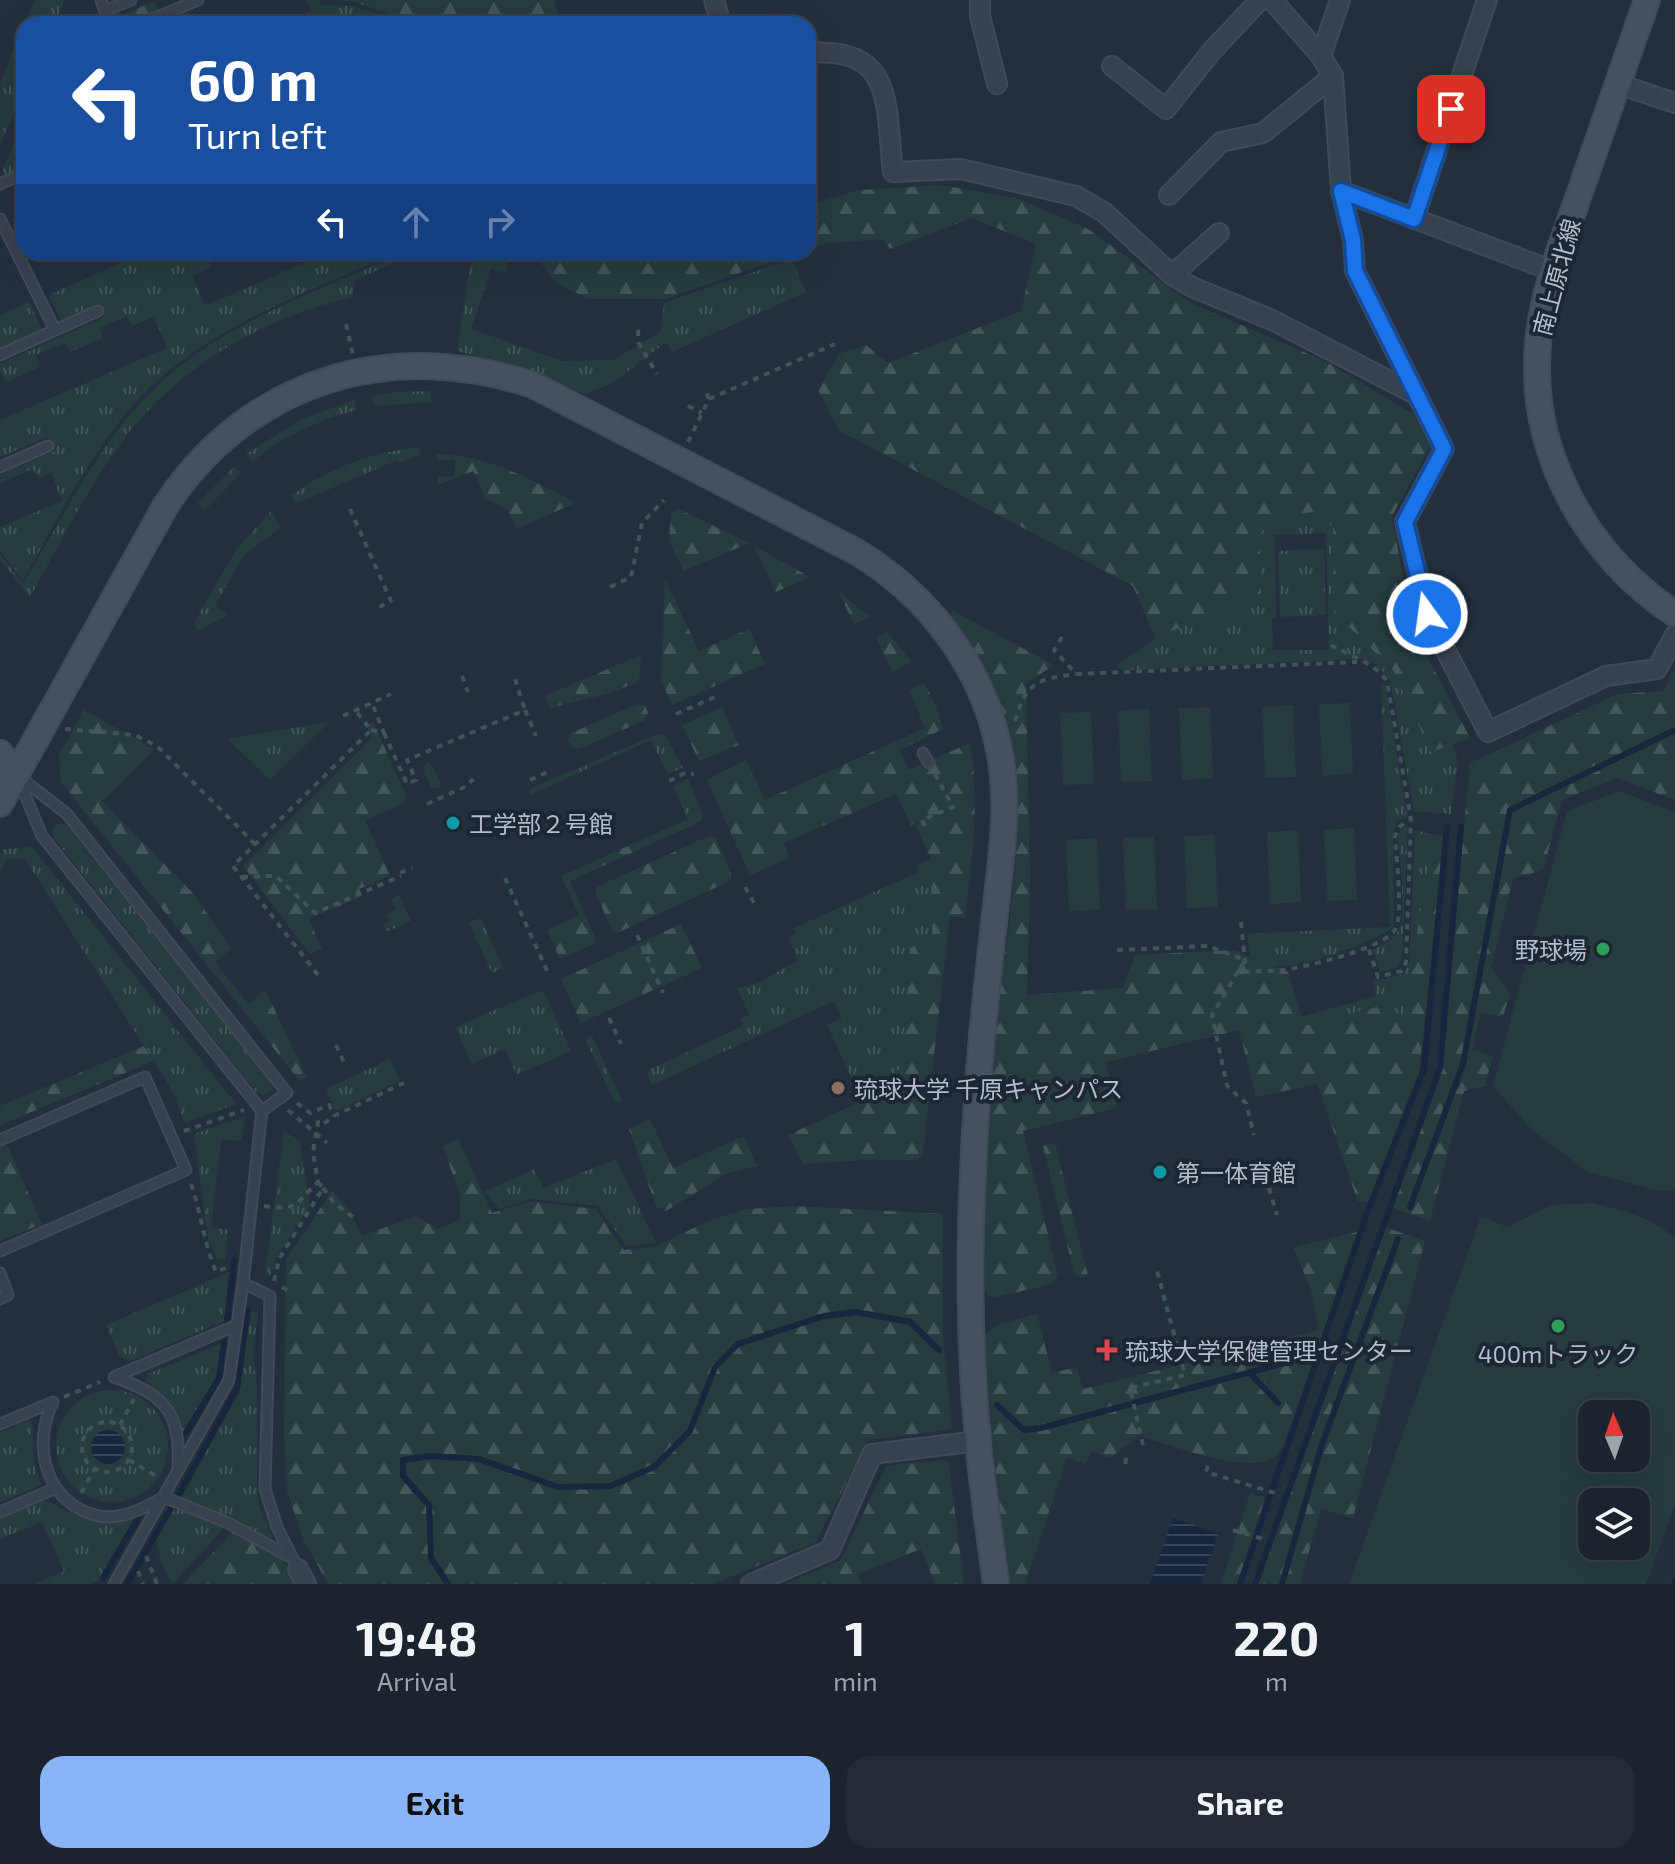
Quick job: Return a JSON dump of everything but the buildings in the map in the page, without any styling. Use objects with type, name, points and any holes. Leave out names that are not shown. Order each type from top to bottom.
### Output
[{"type":"street","points":[[980,0],[980,16],[997,84]]},
{"type":"street","points":[[1112,66],[1166,109],[1211,52],[1260,0]]},
{"type":"street","points":[[1272,0],[1321,56],[1333,76],[1341,191],[1353,240],[1355,271],[1444,449],[1405,522],[1427,614],[1488,732],[1606,676],[1657,669],[1675,635]]},
{"type":"street","points":[[1321,56],[1340,0]]},
{"type":"street","points":[[1414,219],[1487,0]]},
{"type":"street","name":"南上原北線","points":[[1647,0],[1553,271],[1542,316],[1537,361],[1541,414],[1554,464],[1578,514],[1607,554],[1642,591],[1675,614]]},
{"type":"street","points":[[816,52],[830,51],[859,58],[878,77],[884,94],[893,172],[961,169],[1076,196],[1105,213],[1172,275],[1192,287],[1285,327],[1415,394]]},
{"type":"street","points":[[1169,195],[1221,142],[1263,133],[1333,76]]},
{"type":"street","points":[[1618,84],[1675,103]]},
{"type":"street","points":[[1341,191],[1553,271]]},
{"type":"street","points":[[1172,275],[1219,233]]},
{"type":"street","points":[[0,804],[166,505],[196,465],[225,438],[275,404],[321,383],[392,367],[450,366],[497,374],[547,391],[867,558],[918,599],[941,625],[961,655],[983,699],[1001,758],[1003,838],[983,1028],[975,1154],[972,1330],[978,1441],[996,1584]]},
{"type":"street","points":[[0,753],[17,775]]},
{"type":"street","points":[[751,1584],[830,1550],[872,1454],[978,1441]]},
{"type":"lane","points":[[101,0],[105,11],[131,0]]},
{"type":"lane","points":[[160,16],[198,0]]},
{"type":"lane","points":[[0,219],[16,251]]},
{"type":"lane","points":[[20,260],[55,330]]},
{"type":"lane","points":[[0,355],[98,311]]},
{"type":"lane","points":[[0,467],[48,446]]},
{"type":"lane","points":[[923,753],[929,763]]},
{"type":"lane","points":[[17,775],[67,814],[287,1093],[262,1111]]},
{"type":"lane","points":[[17,775],[42,836],[262,1111],[229,1380],[114,1584]]},
{"type":"lane","points":[[0,1140],[145,1077],[186,1170],[0,1251]]},
{"type":"lane","points":[[0,1273],[8,1295],[0,1299]]},
{"type":"lane","points":[[243,1283],[270,1296],[265,1489],[277,1527],[299,1570]]},
{"type":"lane","points":[[114,1377],[237,1325]]},
{"type":"lane","points":[[114,1377],[141,1387],[163,1401],[175,1421],[179,1445],[178,1472]]},
{"type":"lane","points":[[53,1402],[45,1418],[41,1444],[44,1464],[56,1488],[73,1506],[101,1516],[136,1513],[164,1497]]},
{"type":"lane","points":[[0,1424],[53,1402]]},
{"type":"lane","points":[[0,1512],[56,1488]]},
{"type":"lane","points":[[164,1497],[228,1523],[299,1570]]},
{"type":"path","points":[[346,324],[358,373]]},
{"type":"path","points":[[638,330],[639,344],[657,374]]},
{"type":"path","points":[[685,447],[709,399],[835,344]]},
{"type":"path","points":[[706,391],[709,399]]},
{"type":"path","points":[[688,406],[702,413]]},
{"type":"path","points":[[610,587],[631,577],[642,523],[664,500]]},
{"type":"path","points":[[350,509],[391,601],[379,607]]},
{"type":"path","points":[[1062,637],[1054,650],[1076,674]]},
{"type":"path","points":[[1331,645],[1378,669],[1387,681],[1411,819],[1406,962],[1402,971],[1378,977],[1368,947]]},
{"type":"path","points":[[1029,688],[1044,679],[1076,674],[1359,661]]},
{"type":"path","points":[[462,676],[468,692]]},
{"type":"path","points":[[515,679],[536,736]]},
{"type":"path","points":[[343,716],[391,694]]},
{"type":"path","points":[[676,714],[715,697]]},
{"type":"path","points":[[372,703],[407,784],[416,780],[407,760],[525,710]]},
{"type":"path","points":[[355,710],[371,730],[384,733]]},
{"type":"path","points":[[61,729],[135,735],[157,746],[255,844]]},
{"type":"path","points":[[318,975],[233,866],[371,730]]},
{"type":"path","points":[[530,780],[552,770]]},
{"type":"path","points":[[669,781],[685,773],[694,774]]},
{"type":"path","points":[[925,826],[922,820],[953,807],[936,776]]},
{"type":"path","points":[[427,804],[467,786],[472,780],[475,788]]},
{"type":"path","points":[[1241,922],[1246,972],[1294,968],[1386,939],[1396,929],[1399,914],[1395,836],[1399,827],[1411,819]]},
{"type":"path","points":[[242,877],[276,876],[315,913],[366,894],[412,868]]},
{"type":"path","points":[[505,878],[549,975]]},
{"type":"path","points":[[745,887],[757,908]]},
{"type":"path","points":[[637,935],[663,993]]},
{"type":"path","points":[[1117,950],[1208,946],[1245,960]]},
{"type":"path","points":[[1245,960],[1212,1015],[1227,1086],[1246,1103],[1254,1135]]},
{"type":"path","points":[[609,1018],[621,1044]]},
{"type":"path","points":[[336,1045],[346,1067]]},
{"type":"path","points":[[357,1220],[334,1203],[318,1182],[313,1152],[318,1122],[322,1125],[334,1116],[410,1080]]},
{"type":"path","points":[[287,1093],[310,1113],[329,1105],[334,1116]]},
{"type":"path","points":[[277,1100],[327,1143]]},
{"type":"path","points":[[171,1136],[246,1109]]},
{"type":"path","points":[[186,1170],[198,1206],[205,1245],[216,1272],[246,1258]]},
{"type":"path","points":[[252,1204],[285,1209],[294,1205],[318,1182]]},
{"type":"path","points":[[270,1296],[279,1259],[323,1188]]},
{"type":"path","points":[[1269,1188],[1277,1215]]},
{"type":"path","points":[[1143,1445],[1130,1388],[1185,1375],[1156,1267]]},
{"type":"path","points":[[53,1402],[114,1377]]},
{"type":"path","points":[[120,1425],[141,1387]]},
{"type":"path","points":[[99,1423],[120,1425],[131,1440],[133,1449],[129,1460],[115,1471],[94,1470],[82,1454],[85,1434],[99,1423]]},
{"type":"path","points":[[1125,1464],[1127,1455]]},
{"type":"path","points":[[129,1460],[171,1485]]},
{"type":"path","points":[[1208,1466],[1206,1472],[1278,1494]]},
{"type":"path","points":[[73,1506],[94,1470]]},
{"type":"path","points":[[1233,1530],[1263,1539]]},
{"type":"path","points":[[140,1539],[157,1584]]},
{"type":"green space","points":[[35,0],[65,0],[58,16],[28,16]]},
{"type":"green space","points":[[307,0],[318,0],[322,5],[354,6],[383,16],[299,16],[311,11]]},
{"type":"green space","points":[[334,0],[554,0],[559,16],[395,16],[355,2]]},
{"type":"green space","points":[[154,1],[158,11],[146,16],[120,16]]},
{"type":"green space","points":[[16,45],[16,109],[0,145],[0,83]]},
{"type":"green space","points":[[16,139],[16,171],[4,176],[2,171]]},
{"type":"green space","points":[[941,185],[1016,198],[1088,229],[1191,303],[1327,362],[1413,414],[1430,447],[1392,516],[1412,627],[1470,738],[1431,752],[1393,670],[1334,612],[1333,527],[1317,512],[1280,515],[1260,533],[1261,595],[1155,638],[1133,586],[838,430],[818,390],[839,354],[866,345],[888,363],[1021,311],[1036,244],[972,218],[890,249],[883,239],[816,246],[816,203],[860,190]]},
{"type":"green space","points":[[208,260],[212,267],[192,276],[205,306],[311,260],[380,260],[288,300],[217,337],[154,384],[126,413],[97,453],[23,580],[0,551],[0,527],[62,501],[51,473],[38,478],[33,469],[0,483],[0,475],[55,451],[48,437],[0,457],[0,420],[167,348],[154,317],[132,326],[127,316],[99,328],[103,338],[70,352],[65,343],[36,355],[40,367],[6,382],[0,364],[103,318],[97,305],[61,321],[49,295],[125,261]]},
{"type":"green space","points":[[387,260],[399,260],[354,281],[353,297],[287,317],[256,331],[197,367],[170,389],[146,413],[111,458],[30,597],[0,560],[0,554],[23,583],[78,488],[108,443],[143,400],[200,351],[232,331]]},
{"type":"green space","points":[[471,260],[508,262],[505,273],[491,269],[471,329],[562,361],[615,360],[661,331],[664,303],[788,260],[791,260],[806,292],[672,352],[666,342],[613,383],[585,394],[537,372],[457,351]]},
{"type":"green space","points":[[537,260],[777,260],[665,299],[589,299],[558,284]]},
{"type":"green space","points":[[29,302],[42,329],[0,348],[0,315]]},
{"type":"green space","points":[[431,391],[431,402],[375,406],[372,396],[399,392]]},
{"type":"green space","points":[[354,400],[357,410],[302,430],[252,462],[246,454],[300,420]]},
{"type":"green space","points":[[420,447],[420,454],[399,463],[397,460],[297,503],[291,496],[320,477],[352,463]]},
{"type":"green space","points":[[437,454],[492,464],[575,503],[517,529],[507,509],[486,499],[473,471],[438,485],[438,477],[455,476],[455,460],[437,460]]},
{"type":"green space","points":[[235,466],[241,473],[205,510],[197,504]]},
{"type":"green space","points":[[679,509],[749,543],[684,571],[669,541],[671,514]]},
{"type":"green space","points":[[271,511],[281,527],[244,555],[215,606],[228,615],[197,631],[195,621],[236,550]]},
{"type":"green space","points":[[1317,512],[1333,527],[1335,612],[1393,670],[1431,752],[1452,744],[1458,761],[1451,814],[1414,811],[1390,680],[1376,664],[1362,659],[1122,670],[1116,666],[1155,638],[1261,595],[1260,533],[1280,515]],"holes":[[[1326,533],[1329,650],[1273,650],[1272,618],[1276,617],[1275,535]]]},
{"type":"green space","points":[[754,546],[810,577],[776,592]]},
{"type":"green space","points":[[1324,549],[1326,615],[1280,617],[1278,551]]},
{"type":"green space","points":[[665,579],[699,651],[749,629],[765,664],[672,705],[661,680]]},
{"type":"green space","points":[[838,591],[870,617],[854,624]]},
{"type":"green space","points":[[953,611],[1054,665],[1026,684],[1030,875],[1027,995],[1123,988],[1135,955],[1234,950],[1288,972],[1304,1026],[1380,1006],[1403,1015],[1434,835],[1446,837],[1419,1072],[1369,1202],[1358,1202],[1317,1084],[1256,1097],[1239,1030],[1106,1062],[1117,1108],[1023,1131],[1058,1276],[1051,1284],[997,1297],[989,1296],[985,1291],[989,1104],[1014,875],[1016,791],[1012,750],[1002,711],[979,662],[948,616]]},
{"type":"green space","points":[[887,632],[912,662],[892,672],[876,637]]},
{"type":"green space","points":[[641,655],[639,681],[614,692],[550,708],[545,696]]},
{"type":"green space","points":[[1675,664],[1675,800],[1617,778],[1562,800],[1543,870],[1513,879],[1491,968],[1510,993],[1503,1017],[1481,1013],[1472,1050],[1493,1056],[1485,1086],[1464,1091],[1430,1221],[1391,1207],[1441,1072],[1470,763],[1618,694],[1664,691]]},
{"type":"green space","points":[[924,683],[943,729],[900,750],[909,770],[970,743],[975,809],[965,918],[950,916],[923,1152],[920,1158],[914,1160],[803,1164],[788,1135],[862,1101],[903,1066],[910,948],[932,937],[931,859],[915,824],[911,825],[896,794],[784,843],[789,858],[750,875],[707,780],[746,760],[765,800],[925,728],[909,690]]},
{"type":"green space","points":[[1381,683],[1385,683],[1407,817],[1398,821],[1393,832],[1394,926],[1355,947],[1318,959],[1285,966],[1265,963],[1250,956],[1247,934],[1390,927]]},
{"type":"green space","points":[[1350,703],[1353,774],[1322,776],[1319,704]]},
{"type":"green space","points":[[637,704],[645,706],[648,713],[643,721],[579,749],[572,747],[568,740],[571,733]]},
{"type":"green space","points":[[1293,705],[1296,777],[1265,778],[1262,707]]},
{"type":"green space","points":[[722,707],[739,745],[699,761],[682,725]]},
{"type":"green space","points":[[1210,707],[1213,778],[1182,780],[1179,708]]},
{"type":"green space","points":[[1149,709],[1152,781],[1121,782],[1118,711]]},
{"type":"green space","points":[[84,710],[154,749],[102,801],[193,893],[231,949],[215,962],[248,1004],[265,990],[307,1077],[299,1080],[61,782],[59,755]]},
{"type":"green space","points":[[1091,712],[1094,784],[1063,785],[1060,713]]},
{"type":"green space","points":[[329,722],[270,780],[228,739]]},
{"type":"green space","points":[[373,722],[406,795],[403,804],[365,820],[390,876],[359,889],[362,896],[309,919],[322,949],[310,954],[243,866],[371,739],[372,734],[366,725]]},
{"type":"green space","points":[[657,734],[665,735],[683,768],[668,774],[651,740],[528,796],[532,788]]},
{"type":"green space","points":[[429,761],[441,783],[438,788],[431,788],[422,767]]},
{"type":"green space","points":[[688,779],[703,815],[702,820],[691,826],[673,786]]},
{"type":"green space","name":"野球場","points":[[1619,791],[1675,812],[1675,1190],[1659,1191],[1588,1172],[1532,1130],[1493,1086],[1567,811]]},
{"type":"green space","points":[[688,819],[691,826],[570,881],[596,939],[594,944],[560,959],[547,930],[579,915],[561,876]]},
{"type":"green space","points":[[60,823],[67,826],[271,1081],[272,1090],[264,1096],[256,1092],[53,837],[52,830]]},
{"type":"green space","points":[[1402,827],[1408,827],[1402,959],[1398,967],[1380,972],[1373,950],[1393,937],[1401,922],[1403,898],[1398,837]]},
{"type":"green space","points":[[1354,828],[1357,900],[1327,901],[1324,830]]},
{"type":"green space","points":[[1298,830],[1301,902],[1270,904],[1267,832]]},
{"type":"green space","points":[[1415,830],[1434,835],[1403,1016],[1380,1006],[1304,1026],[1301,1017],[1376,996],[1373,981],[1403,974],[1409,963]]},
{"type":"green space","points":[[1215,835],[1218,907],[1187,908],[1184,836]]},
{"type":"green space","points":[[709,836],[716,838],[732,876],[730,881],[617,933],[613,931],[595,893],[597,887]]},
{"type":"green space","points":[[1154,837],[1157,909],[1126,910],[1123,838]]},
{"type":"green space","points":[[1097,838],[1100,910],[1069,911],[1066,840]]},
{"type":"green space","points":[[32,847],[236,1104],[184,1123],[175,1095],[25,859],[7,859],[0,872],[0,856],[4,849]]},
{"type":"green space","points":[[931,859],[932,937],[910,948],[903,1066],[862,1101],[827,1025],[842,1018],[834,1001],[652,1085],[646,1071],[743,1026],[741,1019],[749,1015],[737,988],[762,981],[798,961],[788,937],[796,933],[794,928],[919,872],[917,865]]},
{"type":"green space","points":[[399,895],[411,921],[386,932],[383,924],[390,921],[387,914],[396,910],[391,899]]},
{"type":"green space","points":[[481,918],[503,968],[492,973],[469,923]]},
{"type":"green space","points":[[681,924],[702,968],[581,1023],[561,979]]},
{"type":"green space","points":[[540,991],[545,994],[571,1051],[517,1075],[505,1049],[472,1064],[455,1027]]},
{"type":"green space","points":[[592,1036],[622,1101],[614,1101],[585,1039]]},
{"type":"green space","points":[[144,1046],[154,1061],[0,1125],[0,1106]]},
{"type":"green space","points":[[390,1059],[400,1081],[336,1111],[326,1089]]},
{"type":"green space","points":[[245,1117],[241,1141],[221,1139],[211,1227],[228,1230],[225,1260],[217,1259],[208,1238],[194,1134]]},
{"type":"green space","points":[[650,1119],[673,1168],[744,1136],[757,1166],[726,1174],[666,1211],[656,1206],[629,1129]]},
{"type":"green space","points":[[284,1131],[300,1141],[310,1205],[275,1260],[271,1276],[265,1274]]},
{"type":"green space","points":[[458,1139],[492,1213],[531,1201],[596,1209],[624,1250],[657,1246],[706,1222],[747,1209],[795,1206],[943,1214],[943,1334],[952,1429],[868,1440],[816,1542],[713,1584],[328,1584],[304,1541],[287,1491],[284,1436],[286,1259],[332,1191],[349,1210],[362,1236],[416,1216],[437,1229],[460,1220],[460,1196],[443,1146]]},
{"type":"green space","points":[[1055,1143],[1088,1276],[1081,1278],[1074,1273],[1043,1146]]},
{"type":"green space","points":[[7,1144],[42,1224],[0,1241],[0,1147]]},
{"type":"green space","points":[[616,1159],[656,1243],[626,1246],[598,1206],[531,1199],[500,1209],[484,1192],[534,1169],[543,1188]]},
{"type":"green space","name":"400mトラック","points":[[1592,1203],[1636,1215],[1675,1238],[1675,1505],[1646,1584],[1349,1584],[1481,1216],[1507,1227],[1552,1205]]},
{"type":"green space","points":[[1382,1226],[1425,1241],[1353,1518],[1321,1509],[1300,1584],[1257,1584]]},
{"type":"green space","points":[[1361,1231],[1286,1443],[1276,1457],[1261,1462],[1227,1461],[1139,1436],[1110,1458],[1091,1451],[1086,1464],[1067,1458],[1025,1584],[1008,1584],[992,1438],[985,1335],[999,1324],[1037,1314],[1052,1373],[1077,1367],[1083,1389],[1319,1330],[1310,1287],[1293,1247]]},
{"type":"green space","points":[[230,1272],[224,1321],[130,1361],[120,1357],[106,1325]]},
{"type":"green space","points":[[248,1310],[258,1313],[253,1353],[257,1386],[257,1488],[259,1505],[273,1537],[267,1540],[183,1501],[179,1495],[237,1389]]},
{"type":"green space","points":[[222,1343],[216,1377],[182,1433],[169,1403],[145,1381],[148,1374]]},
{"type":"green space","points":[[112,1390],[133,1395],[151,1407],[163,1425],[168,1446],[163,1467],[151,1485],[133,1497],[112,1502],[91,1497],[73,1485],[61,1467],[56,1446],[61,1425],[73,1407],[91,1395]]},
{"type":"green space","points":[[27,1421],[32,1424],[34,1461],[42,1485],[0,1502],[0,1433]]},
{"type":"green space","points":[[942,1460],[949,1465],[964,1584],[935,1584],[921,1549],[858,1574],[862,1584],[786,1584],[841,1560],[886,1466]]},
{"type":"green space","points":[[1250,1493],[1265,1498],[1238,1584],[1221,1584]]},
{"type":"green space","points":[[42,1500],[92,1520],[138,1518],[103,1578],[91,1584],[34,1584],[64,1571],[42,1522],[0,1539],[0,1519]]},
{"type":"green space","points":[[182,1509],[226,1526],[172,1584],[161,1562],[155,1536],[170,1510]]},
{"type":"green space","points":[[233,1532],[283,1560],[295,1584],[183,1584]]},
{"type":"water","points":[[108,1430],[120,1435],[125,1447],[120,1459],[108,1464],[96,1459],[91,1447],[96,1435]]},
{"type":"water","points":[[1173,1518],[1218,1533],[1201,1584],[1150,1584]]},
{"type":"waterway","points":[[1410,1207],[1463,1064],[1510,810],[1673,731]]},
{"type":"waterway","points":[[1255,1584],[1440,1068],[1461,826]]},
{"type":"waterway","points":[[1240,1584],[1367,1213],[1424,1069],[1447,827]]},
{"type":"waterway","points":[[1282,1584],[1322,1444],[1398,1239]]},
{"type":"waterway","points":[[227,1321],[234,1260]]},
{"type":"waterway","points":[[179,1495],[237,1389],[248,1310]]},
{"type":"waterway","points":[[448,1584],[431,1558],[429,1505],[403,1476],[403,1460],[430,1456],[479,1459],[558,1487],[610,1486],[654,1467],[690,1431],[715,1367],[738,1344],[824,1316],[856,1312],[910,1322],[939,1350]]},
{"type":"waterway","points":[[186,1433],[219,1378],[224,1342]]},
{"type":"waterway","points":[[997,1405],[1024,1430],[1041,1428],[1292,1361]]},
{"type":"waterway","points":[[1250,1373],[1278,1403]]},
{"type":"waterway","points":[[127,1584],[170,1510]]},
{"type":"waterway","points":[[103,1578],[138,1518]]},
{"type":"place","name":"工学部２号館","points":[[453,823]]},
{"type":"place","name":"野球場","points":[[1603,949]]},
{"type":"place","name":"琉球大学 千原キャンパス","points":[[838,1088]]},
{"type":"place","name":"第一体育館","points":[[1160,1172]]},
{"type":"place","name":"400mトラック","points":[[1558,1326]]},
{"type":"place","name":"琉球大学保健管理センター","points":[[1107,1350]]},
{"type":"route","points":[[1427,614],[1405,522],[1444,449],[1355,271],[1353,240],[1341,191],[1414,219],[1451,109]]}]
